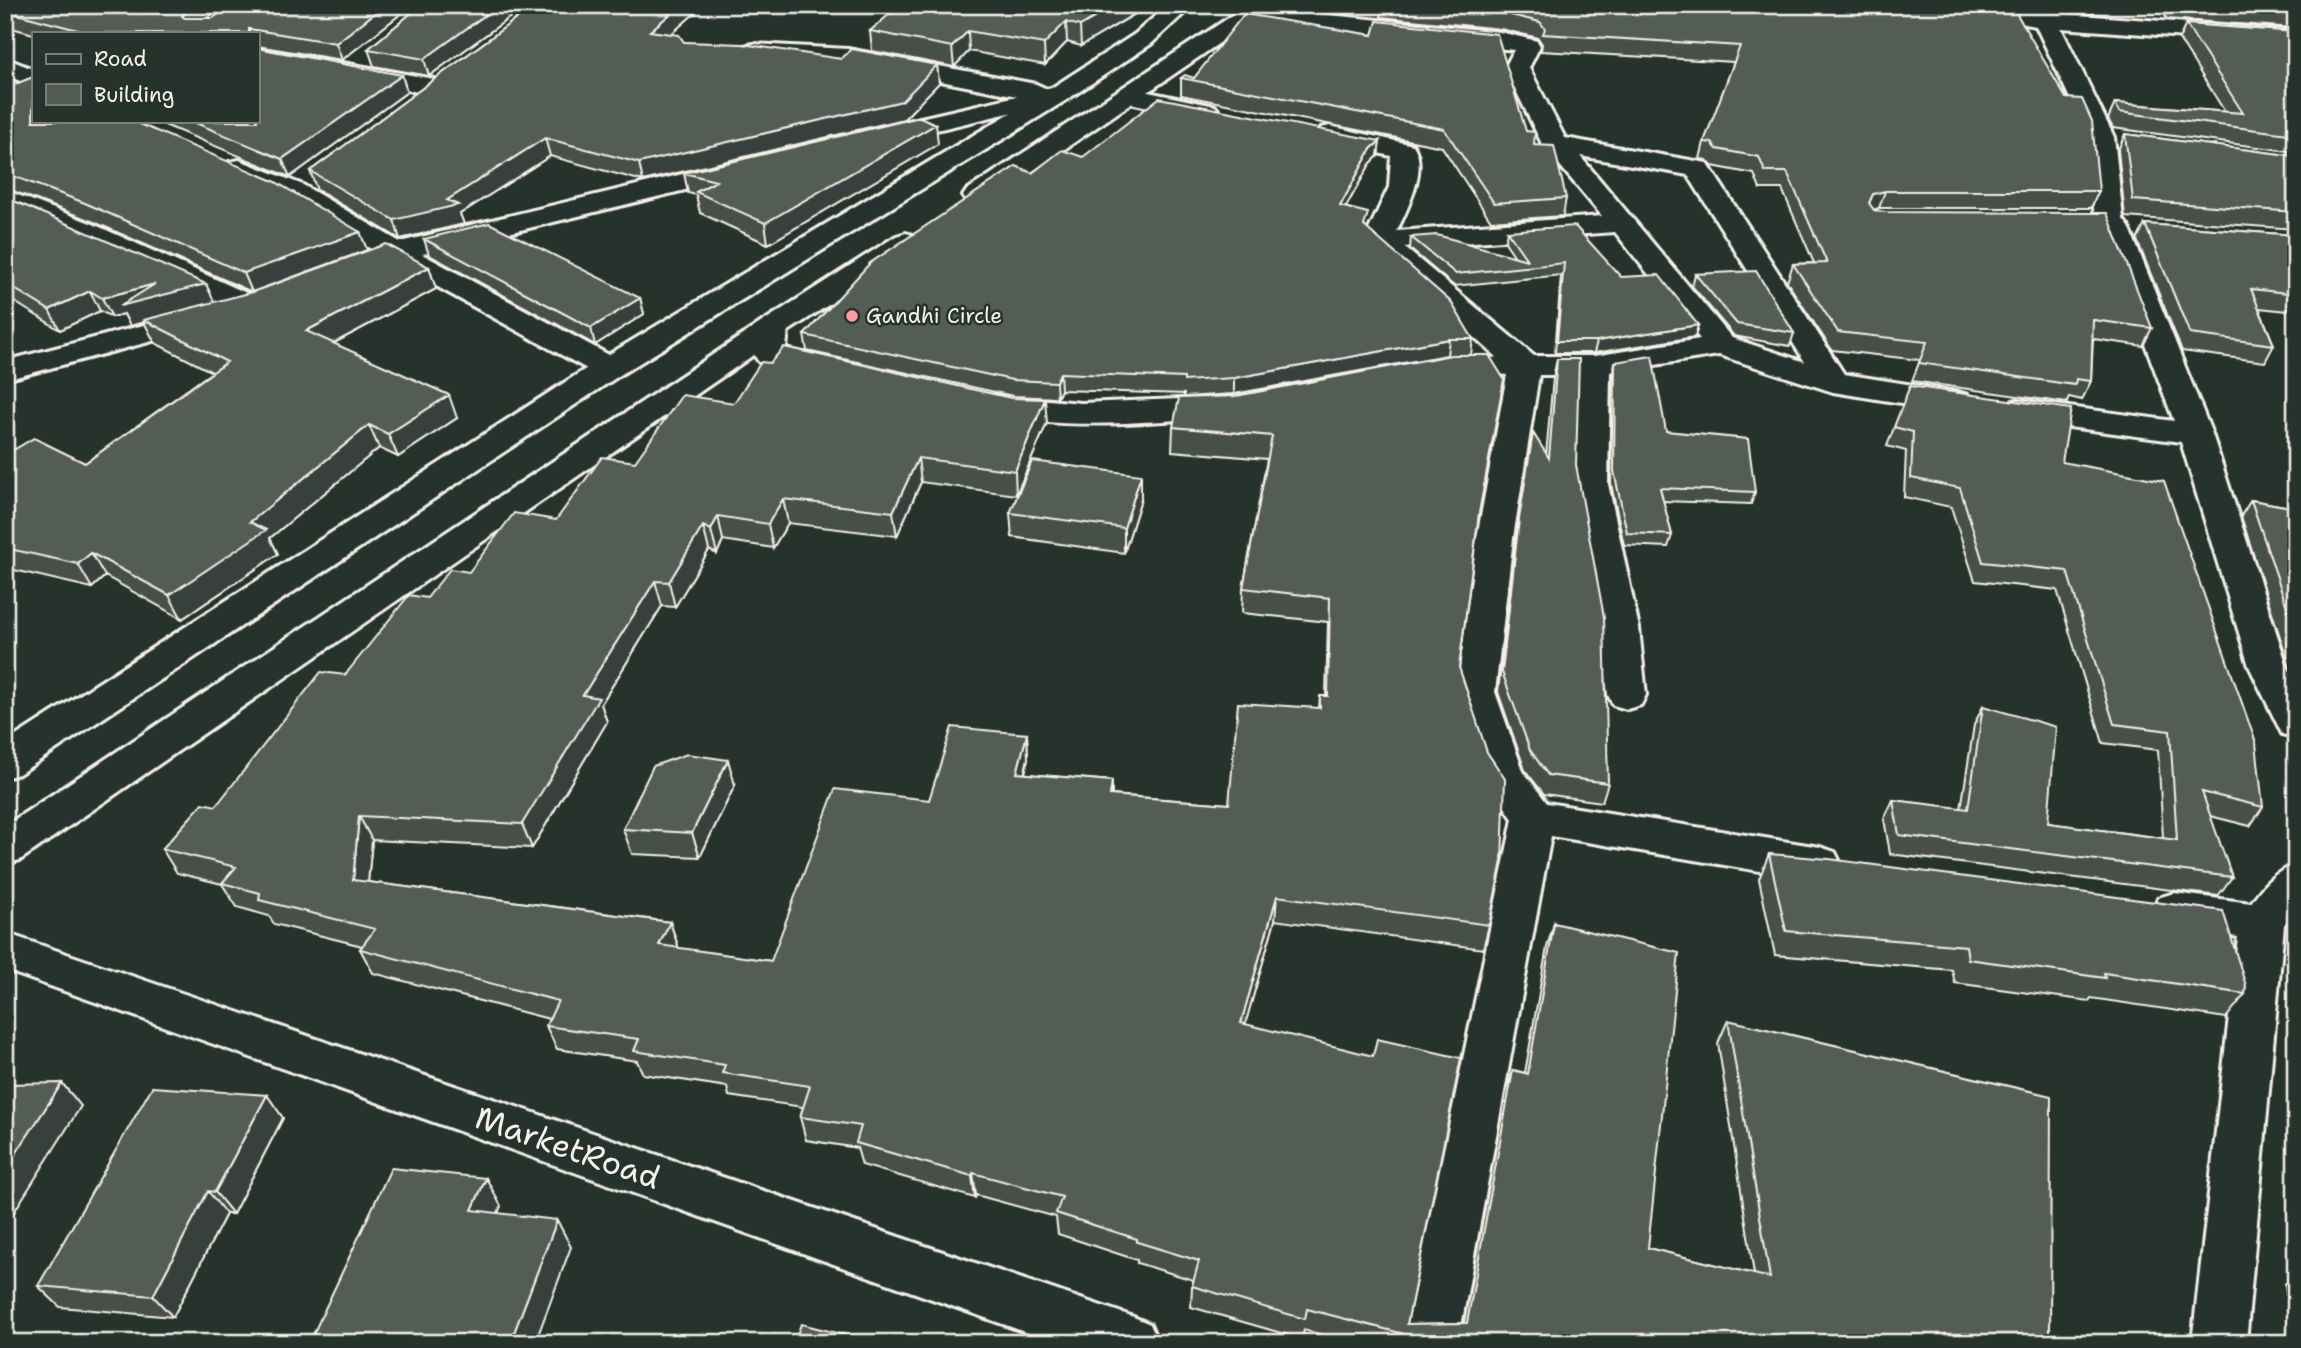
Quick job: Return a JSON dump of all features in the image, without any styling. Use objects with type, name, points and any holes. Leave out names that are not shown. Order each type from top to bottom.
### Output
[{"type":"main road","points":[[5,763],[609,368],[1143,39],[1182,5]]},
{"type":"main road","points":[[5,848],[773,328],[1257,10],[1500,39],[1528,46],[1517,68],[1555,144],[1623,223],[1721,345]]},
{"type":"main road","points":[[2005,17],[2296,38]]},
{"type":"main road","points":[[2046,19],[2114,139],[2112,224],[2195,434],[2282,669],[2296,724]]},
{"type":"main road","points":[[723,51],[848,56],[1054,94]]},
{"type":"main road","points":[[259,55],[435,87]]},
{"type":"main road","points":[[348,71],[369,55]]},
{"type":"main road","points":[[5,65],[32,78]]},
{"type":"main road","points":[[402,111],[457,70]]},
{"type":"main road","points":[[858,140],[1054,94]]},
{"type":"main road","points":[[1129,96],[1236,116]]},
{"type":"main road","points":[[1303,129],[1404,151],[1403,187],[1378,240]]},
{"type":"main road","points":[[1555,144],[1697,169],[1833,382]]},
{"type":"main road","points":[[216,158],[304,183],[396,251],[609,368]]},
{"type":"main road","points":[[323,279],[396,251],[763,163]]},
{"type":"main road","points":[[5,198],[263,301],[5,371]]},
{"type":"main road","points":[[1378,240],[1623,223]]},
{"type":"main road","points":[[1378,240],[1525,365]]},
{"type":"main road","points":[[773,328],[770,355],[860,375]]},
{"type":"main road","points":[[1473,366],[1594,365],[1721,345],[1833,382],[2195,434]]},
{"type":"main road","points":[[5,350],[37,363]]},
{"type":"main road","points":[[1525,365],[1494,538],[1476,692],[1504,776],[1534,817],[1860,870]]},
{"type":"main road","points":[[1594,365],[1591,484],[1619,628],[1627,695]]},
{"type":"main road","points":[[962,398],[1013,409],[1104,413],[1234,407],[1261,402]]},
{"type":"main road","points":[[1431,1343],[1534,817]]},
{"type":"main road","points":[[2219,1343],[2262,922],[2281,894],[2296,882]]},
{"type":"main road","points":[[2137,906],[2262,922]]},
{"type":"main road","name":"MarketRoad","points":[[5,951],[1131,1343]]},
{"type":"building","points":[[5,5],[193,5],[182,16],[213,18],[232,5],[385,5],[336,43],[249,29],[249,32],[85,32],[5,11]]},
{"type":"building","points":[[421,5],[499,5],[424,59],[368,49]]},
{"type":"building","points":[[535,5],[681,5],[650,31],[679,35],[684,42],[742,44],[841,59],[852,49],[937,65],[902,101],[639,163],[545,138],[447,200],[458,205],[394,220],[310,171]]},
{"type":"building","points":[[900,5],[1116,5],[1080,26],[1066,22],[1044,44],[968,31],[952,47],[870,31]]},
{"type":"building","points":[[1420,5],[1917,5],[2015,11],[2066,98],[2082,99],[2092,121],[2099,191],[1885,191],[1873,194],[1869,203],[1874,210],[1885,212],[2107,213],[2152,328],[2093,320],[2091,381],[2076,379],[2075,385],[1919,363],[1927,342],[1838,332],[1793,264],[1827,263],[1787,172],[1765,172],[1759,157],[1717,149],[1712,143],[1704,142],[1740,46],[1543,34],[1545,29],[1540,22],[1503,13]]},
{"type":"building","points":[[2186,5],[2296,5],[2296,13]]},
{"type":"building","points":[[1244,14],[1373,35],[1377,21],[1497,34],[1526,131],[1535,132],[1534,145],[1554,146],[1566,198],[1494,203],[1444,129],[1181,78],[1185,75],[1194,78]]},
{"type":"building","points":[[2186,24],[2296,32],[2296,135],[2119,112],[2115,103],[2243,113]]},
{"type":"building","points":[[259,48],[402,75],[282,159],[193,122],[259,122]]},
{"type":"building","points":[[32,77],[32,122],[135,122],[274,181],[360,232],[244,273],[85,203],[5,173],[5,88]]},
{"type":"building","points":[[1159,98],[1380,141],[1371,149],[1340,206],[1368,213],[1364,226],[1451,302],[1473,339],[1449,339],[1234,378],[1184,381],[1184,378],[1060,373],[1056,382],[1012,380],[804,335],[870,263],[1016,166],[1032,173],[1062,150],[1083,157]]},
{"type":"building","points":[[920,117],[936,124],[765,223],[696,192],[716,181],[684,173]]},
{"type":"building","points":[[2125,134],[2296,156],[2296,212],[2133,200]]},
{"type":"building","points":[[5,197],[206,284],[120,306],[155,284],[102,298],[90,291],[49,310],[5,283]]},
{"type":"building","points":[[489,223],[640,298],[591,328],[424,239]]},
{"type":"building","points":[[2145,224],[2296,235],[2296,275],[2288,275],[2296,294],[2251,289],[2274,345],[2190,334]]},
{"type":"building","points":[[1575,226],[1621,277],[1659,275],[1698,325],[1597,341],[1557,341],[1564,263],[1456,274],[1411,237],[1437,235],[1527,260],[1507,231]]},
{"type":"building","points":[[386,244],[429,267],[306,331],[449,395],[388,434],[369,425],[250,522],[266,530],[169,595],[91,553],[78,564],[5,548],[5,455],[34,438],[85,463],[227,362],[144,320],[253,292]]},
{"type":"building","points":[[1756,271],[1794,333],[1737,324],[1695,274]]},
{"type":"building","points":[[784,347],[1011,398],[1045,399],[1015,471],[918,458],[893,512],[783,499],[768,524],[718,516],[711,530],[703,526],[669,582],[655,581],[583,695],[599,698],[522,824],[359,816],[353,880],[670,922],[659,945],[771,961],[835,789],[929,800],[952,727],[1027,734],[1017,773],[1112,781],[1110,795],[1229,804],[1238,703],[1320,708],[1320,696],[1328,696],[1330,598],[1243,588],[1272,436],[1173,427],[1179,398],[1236,396],[1451,355],[1489,355],[1504,379],[1479,513],[1459,667],[1487,752],[1505,779],[1502,861],[1489,925],[1277,896],[1241,1023],[1373,1056],[1377,1039],[1461,1058],[1407,1324],[1467,1323],[1513,1070],[1528,1074],[1554,923],[1679,953],[1648,1248],[1770,1278],[1728,1020],[2051,1096],[2050,1343],[1439,1343],[1307,1309],[1305,1319],[1192,1286],[1199,1261],[1056,1213],[1062,1197],[973,1173],[972,1176],[856,1143],[861,1126],[800,1117],[810,1086],[722,1073],[725,1065],[634,1051],[639,1039],[546,1026],[558,1001],[360,949],[375,929],[259,900],[260,893],[222,883],[236,867],[162,849],[203,803],[216,806],[321,672],[345,675],[409,595],[427,598],[450,569],[469,572],[514,513],[556,520],[602,457],[635,462],[682,395],[734,403],[761,362],[770,363]]},
{"type":"building","points":[[1652,356],[1666,431],[1748,439],[1755,492],[1660,488],[1672,535],[1627,533],[1614,471],[1615,362]]},
{"type":"building","points":[[1557,359],[1579,359],[1576,465],[1604,617],[1608,783],[1548,775],[1530,750],[1502,672],[1519,519],[1533,433],[1549,458]]},
{"type":"building","points":[[1910,386],[2071,409],[2062,462],[2164,481],[2256,743],[2263,807],[2202,792],[2232,877],[1899,835],[1893,800],[1968,809],[1983,706],[2056,727],[2048,823],[2177,840],[2170,731],[2114,724],[2067,571],[1983,562],[1960,488],[1911,478],[1913,432],[1894,427]]},
{"type":"building","points":[[1032,461],[1141,475],[1124,528],[1010,513]]},
{"type":"building","points":[[2251,500],[2296,508],[2296,634]]},
{"type":"building","points":[[687,754],[728,760],[692,833],[623,829],[653,766]]},
{"type":"building","points":[[1769,854],[1829,859],[2223,911],[2246,986],[2245,994],[2104,973],[2105,978],[1968,959],[1966,946],[1786,931]]},
{"type":"building","points":[[62,1083],[5,1170],[5,1084]]},
{"type":"building","points":[[152,1087],[267,1095],[215,1192],[208,1191],[153,1296],[38,1286]]},
{"type":"building","points":[[391,1168],[486,1178],[472,1210],[557,1220],[510,1343],[309,1343]]},
{"type":"building","points":[[801,1324],[877,1343],[794,1343]]},
{"type":"place","name":"Gandhi Circle","points":[[852,316]]}]
